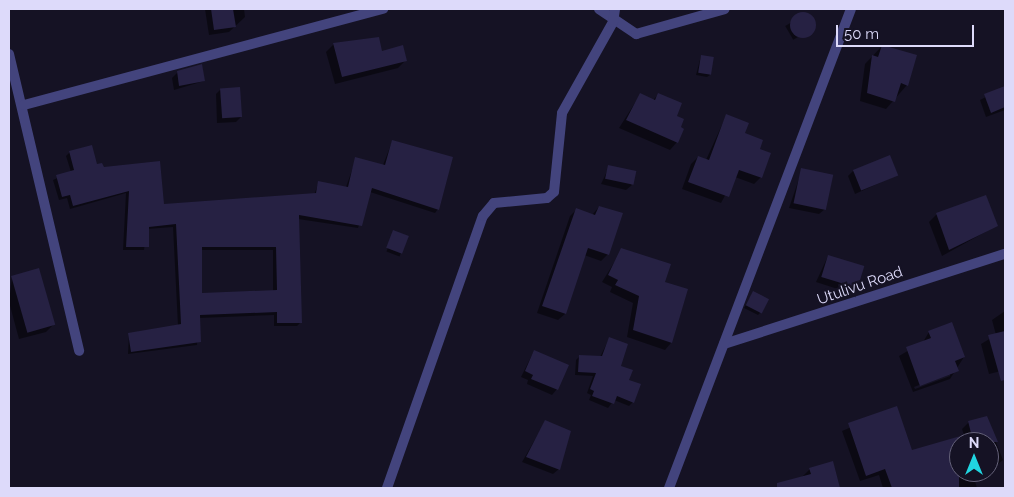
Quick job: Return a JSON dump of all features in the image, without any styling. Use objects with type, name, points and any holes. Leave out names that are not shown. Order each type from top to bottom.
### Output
[{"type":"street","points":[[24,105],[383,9]]},
{"type":"street","points":[[599,9],[613,22],[636,34],[725,9]]},
{"type":"street","points":[[387,488],[483,216],[494,203],[547,198],[554,192],[562,113],[613,22],[615,9]]},
{"type":"street","points":[[669,488],[851,9]]},
{"type":"street","points":[[9,54],[24,105],[79,351]]},
{"type":"street","name":"Utulivu Road","points":[[724,344],[1005,254]]},
{"type":"building","points":[[211,9],[233,9],[236,27],[214,30]]},
{"type":"building","points":[[803,12],[812,16],[816,25],[812,34],[803,38],[794,34],[790,25],[794,16]]},
{"type":"building","points":[[379,37],[382,51],[403,45],[407,61],[342,77],[333,43]]},
{"type":"building","points":[[882,45],[917,55],[908,86],[901,83],[895,102],[867,93],[872,55],[878,57]]},
{"type":"building","points":[[701,55],[714,57],[711,75],[698,73]]},
{"type":"building","points":[[202,64],[205,81],[179,86],[177,71]]},
{"type":"building","points":[[1005,86],[1005,107],[991,113],[984,94]]},
{"type":"building","points":[[240,87],[242,117],[222,118],[220,88]]},
{"type":"building","points":[[640,93],[655,100],[658,93],[682,103],[677,116],[684,119],[681,127],[684,129],[678,143],[626,120]]},
{"type":"building","points":[[726,114],[749,123],[745,133],[763,140],[760,149],[771,153],[762,178],[739,170],[729,197],[688,182],[698,156],[709,160]]},
{"type":"building","points":[[392,140],[453,157],[439,210],[372,188],[362,226],[299,215],[302,323],[277,323],[277,312],[200,315],[201,342],[131,352],[128,333],[181,324],[176,224],[149,227],[149,247],[126,247],[129,191],[73,206],[70,195],[62,197],[56,175],[74,170],[69,151],[92,145],[97,164],[102,163],[104,167],[160,161],[164,204],[316,193],[318,181],[348,187],[355,157],[385,165]],"holes":[[[202,247],[276,247],[277,290],[202,293]]]},
{"type":"building","points":[[890,155],[898,175],[861,190],[853,170]]},
{"type":"building","points":[[608,165],[636,171],[633,185],[605,179]]},
{"type":"building","points":[[801,168],[833,175],[826,210],[794,203]]},
{"type":"building","points":[[986,195],[998,226],[949,250],[936,213]]},
{"type":"building","points":[[599,206],[623,213],[609,255],[588,248],[566,314],[542,306],[576,208],[595,215]]},
{"type":"building","points":[[393,230],[409,236],[402,254],[386,248]]},
{"type":"building","points":[[621,248],[671,264],[665,282],[688,289],[672,343],[633,330],[639,296],[615,285],[618,280],[608,275]]},
{"type":"building","points":[[828,255],[864,266],[858,288],[821,277]]},
{"type":"building","points":[[39,268],[55,325],[27,333],[11,276]]},
{"type":"building","points":[[753,291],[769,299],[762,313],[746,305]]},
{"type":"building","points":[[952,322],[965,357],[955,361],[959,371],[920,386],[906,347],[931,338],[928,331]]},
{"type":"building","points":[[1005,331],[1005,380],[1001,381],[988,335]]},
{"type":"building","points":[[609,337],[628,344],[621,366],[633,370],[629,380],[641,384],[634,403],[617,396],[614,404],[592,396],[594,391],[590,389],[596,373],[578,372],[579,355],[602,356]]},
{"type":"building","points":[[534,350],[569,365],[558,390],[531,379],[533,375],[525,371]]},
{"type":"building","points":[[897,406],[912,450],[949,439],[949,482],[959,482],[959,488],[892,488],[885,469],[866,476],[848,423]]},
{"type":"building","points":[[987,416],[994,432],[971,432],[968,421]]},
{"type":"building","points":[[545,420],[571,431],[560,470],[526,457]]},
{"type":"building","points":[[833,461],[840,488],[777,488],[777,483],[811,474],[809,468]]}]
